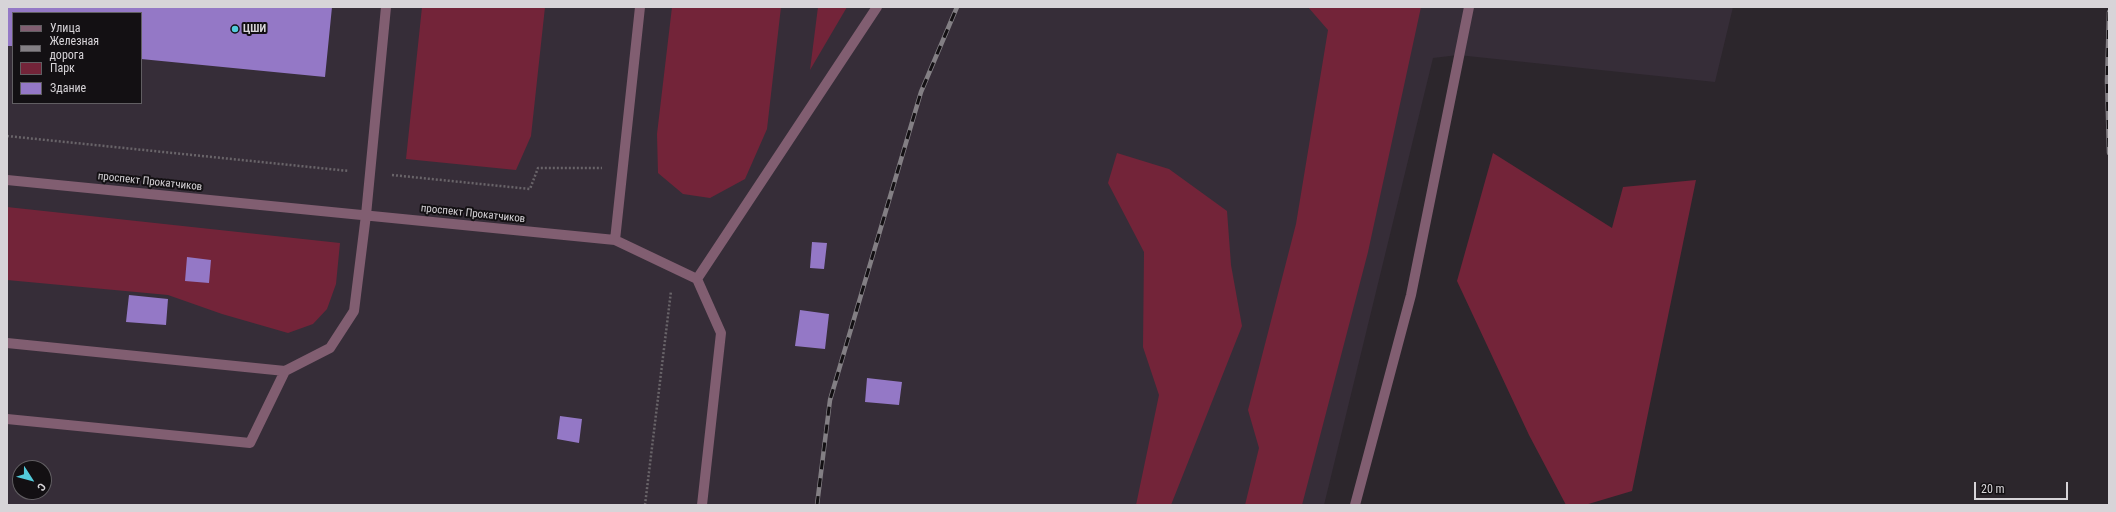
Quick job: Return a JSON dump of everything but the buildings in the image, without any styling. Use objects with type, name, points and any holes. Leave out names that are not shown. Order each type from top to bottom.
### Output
[{"type":"street","points":[[7,343],[285,371],[330,348],[354,311],[366,215],[386,7]]},
{"type":"street","points":[[615,240],[640,7]]},
{"type":"street","points":[[702,505],[721,333],[697,279],[877,7]]},
{"type":"street","points":[[1355,505],[1411,295],[1469,7]]},
{"type":"street","name":"проспект Прокатчиков","points":[[7,180],[615,240],[697,279]]},
{"type":"street","points":[[7,419],[250,443],[285,371]]},
{"type":"path","points":[[7,136],[530,189],[538,168],[623,168]]},
{"type":"path","points":[[646,505],[674,268]]},
{"type":"shaded area","points":[[7,7],[1733,7],[1715,82],[1458,55],[1433,58],[1324,505],[7,505]]},
{"type":"green space","points":[[422,7],[545,7],[531,136],[516,170],[406,159]]},
{"type":"green space","points":[[672,7],[781,7],[767,129],[745,179],[710,198],[683,194],[658,173],[657,134]]},
{"type":"green space","points":[[818,7],[847,7],[810,70]]},
{"type":"green space","points":[[1308,7],[1421,7],[1368,252],[1302,505],[1245,505],[1259,448],[1248,410],[1296,224],[1328,30]]},
{"type":"green space","points":[[1117,153],[1169,169],[1227,211],[1231,265],[1242,326],[1171,505],[1136,505],[1159,395],[1143,347],[1144,252],[1108,183]]},
{"type":"green space","points":[[1493,153],[1612,228],[1623,187],[1696,180],[1632,491],[1585,505],[1566,505],[1529,435],[1457,281]]},
{"type":"green space","points":[[7,207],[340,243],[336,284],[327,309],[313,324],[288,333],[222,314],[168,295],[7,280]]},
{"type":"railway","points":[[817,505],[830,400],[921,92],[957,7]]},
{"type":"railway","points":[[2109,12],[2107,81],[2109,153]]},
{"type":"place","name":"ЦШИ","points":[[235,29]]}]
